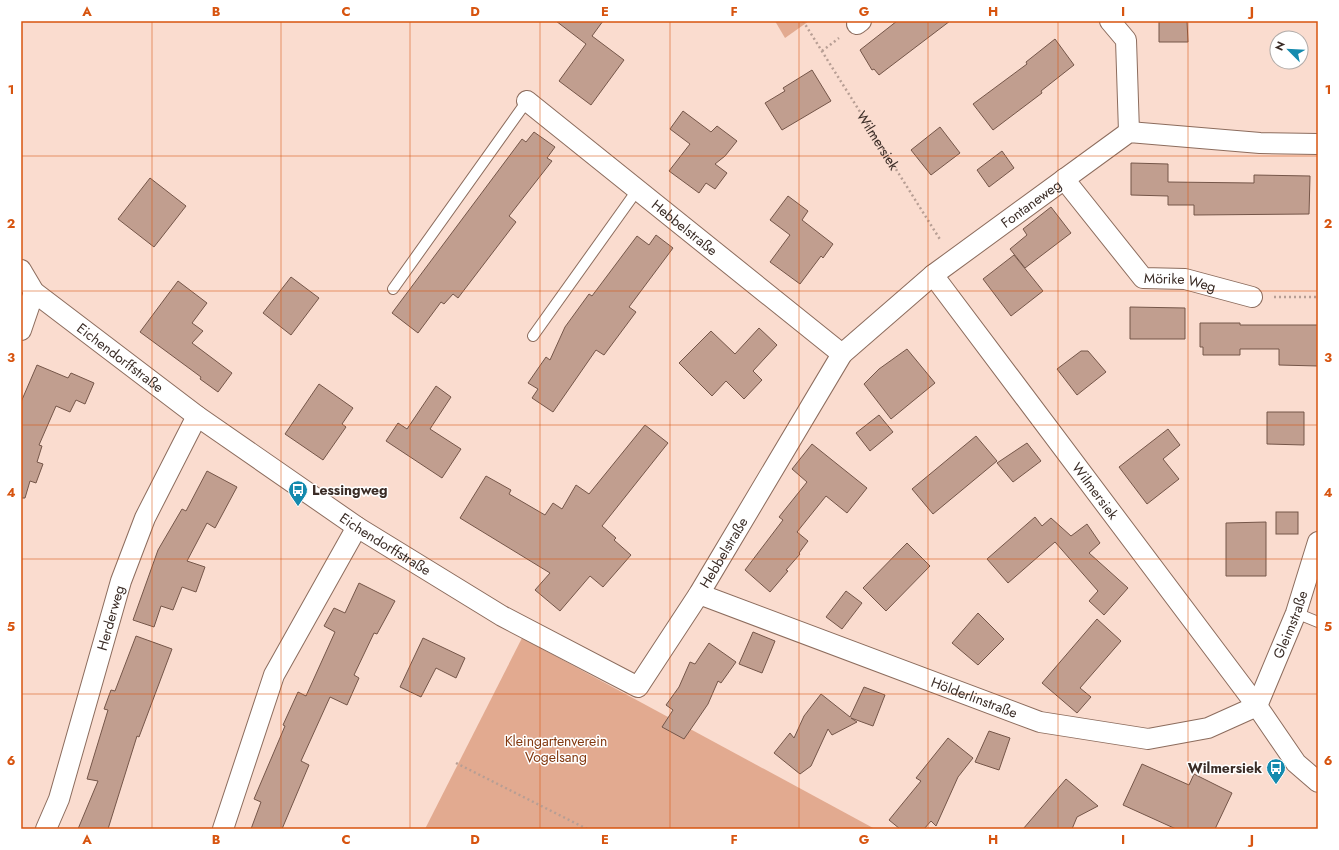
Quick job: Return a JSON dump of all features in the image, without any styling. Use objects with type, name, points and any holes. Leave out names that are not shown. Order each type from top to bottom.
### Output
[{"type":"street","points":[[1110,21],[1126,40],[1129,132],[1260,143],[1318,144]]},
{"type":"street","name":"Hebbelstraße","points":[[527,101],[638,188],[842,354]]},
{"type":"street","name":"Fontaneweg","points":[[933,275],[1129,132]]},
{"type":"street","name":"Mörike Weg","points":[[1064,179],[1143,278],[1185,279],[1252,297]]},
{"type":"street","name":"Eichendorffstraße","points":[[21,270],[34,292],[197,416],[357,527],[502,616],[638,687]]},
{"type":"street","name":"Hebbelstraße","points":[[638,687],[699,594],[842,354],[933,275]]},
{"type":"street","name":"Wilmersiek","points":[[933,275],[1257,706],[1296,762],[1318,782]]},
{"type":"street","points":[[21,330],[34,292]]},
{"type":"street","name":"Herderweg","points":[[46,829],[59,799],[121,581],[145,518],[197,416]]},
{"type":"street","points":[[223,829],[274,675],[357,527]]},
{"type":"street","name":"Gleimstraße","points":[[1257,706],[1296,613],[1318,542]]},
{"type":"street","name":"Hölderlinstraße","points":[[699,594],[1040,722],[1148,739],[1208,728],[1257,706]]},
{"type":"lane","points":[[393,289],[527,101]]},
{"type":"lane","points":[[533,336],[638,188]]},
{"type":"lane","points":[[1296,613],[1318,622]]},
{"type":"path","name":"Wilmersiek","points":[[803,21],[953,260]]},
{"type":"path","points":[[1252,297],[1318,297]]},
{"type":"path","points":[[456,763],[587,829]]},
{"type":"green space","points":[[775,21],[809,21],[785,38]]},
{"type":"green space","name":"Kleingartenverein Vogelsang","points":[[522,638],[875,829],[425,829]]},
{"type":"building","points":[[556,21],[603,21],[592,36],[624,60],[591,105],[559,81],[586,44]]},
{"type":"building","points":[[897,21],[950,21],[879,75],[874,69],[872,70],[860,50]]},
{"type":"building","points":[[1159,21],[1187,21],[1188,42],[1159,42]]},
{"type":"building","points":[[1055,39],[1074,65],[1041,91],[1042,93],[993,130],[973,104],[1027,64],[1026,62]]},
{"type":"building","points":[[812,70],[831,101],[782,130],[765,103],[785,91],[783,88]]},
{"type":"building","points":[[683,111],[711,132],[717,126],[737,141],[725,156],[715,164],[727,173],[715,189],[706,183],[699,193],[669,171],[690,144],[670,129]]},
{"type":"building","points":[[940,127],[960,153],[931,175],[911,150]]},
{"type":"building","points":[[534,132],[555,147],[547,158],[552,161],[509,216],[516,222],[458,298],[453,294],[444,304],[441,302],[418,333],[392,313],[522,139],[526,142]]},
{"type":"building","points":[[1002,151],[1014,168],[989,187],[977,170]]},
{"type":"building","points":[[1131,163],[1168,164],[1168,182],[1254,183],[1254,175],[1310,176],[1309,214],[1194,215],[1194,205],[1168,205],[1168,196],[1131,195]]},
{"type":"building","points":[[150,178],[186,206],[154,247],[118,219]]},
{"type":"building","points":[[788,196],[808,211],[802,220],[833,244],[823,258],[821,256],[800,284],[770,262],[790,235],[770,220]]},
{"type":"building","points":[[1051,207],[1071,233],[1025,268],[1010,249],[1027,235],[1023,229]]},
{"type":"building","points":[[656,235],[673,248],[629,307],[636,312],[604,355],[596,350],[553,412],[532,398],[538,389],[528,383],[546,357],[550,360],[565,327],[589,294],[592,296],[637,236],[649,245]]},
{"type":"building","points":[[1014,255],[1043,291],[1011,316],[983,279]]},
{"type":"building","points":[[291,277],[319,298],[291,335],[263,313]]},
{"type":"building","points":[[178,281],[207,303],[192,323],[203,331],[192,343],[232,373],[218,392],[200,379],[201,377],[140,332]]},
{"type":"building","points":[[1130,307],[1185,308],[1185,339],[1130,339]]},
{"type":"building","points":[[1200,323],[1240,323],[1240,325],[1318,325],[1318,366],[1279,365],[1279,349],[1240,349],[1240,355],[1203,355],[1203,347],[1200,347]]},
{"type":"building","points":[[759,328],[777,345],[753,371],[762,380],[744,399],[726,381],[712,396],[679,363],[711,331],[735,354]]},
{"type":"building","points":[[907,349],[935,383],[891,419],[864,384],[879,369]]},
{"type":"building","points":[[1081,351],[1088,351],[1106,372],[1077,395],[1057,369]]},
{"type":"building","points":[[37,365],[68,378],[71,373],[94,383],[85,404],[76,400],[70,412],[56,406],[39,445],[42,446],[37,462],[43,464],[36,483],[30,481],[25,498],[21,498],[21,402]]},
{"type":"building","points":[[319,384],[353,408],[342,424],[346,427],[323,460],[285,434]]},
{"type":"building","points":[[436,386],[451,397],[430,429],[461,449],[442,478],[386,441],[398,423],[407,429]]},
{"type":"building","points":[[1267,412],[1304,412],[1304,445],[1267,444]]},
{"type":"building","points":[[879,415],[893,432],[870,451],[856,433]]},
{"type":"building","points":[[645,425],[668,443],[602,526],[616,538],[614,540],[631,555],[603,587],[590,576],[560,611],[535,590],[550,573],[460,518],[486,476],[511,490],[509,494],[545,515],[553,503],[562,509],[576,485],[589,494]]},
{"type":"building","points":[[1168,429],[1180,445],[1163,459],[1179,479],[1147,504],[1119,467]]},
{"type":"building","points":[[976,436],[997,461],[933,514],[912,489]]},
{"type":"building","points":[[1027,443],[1041,461],[1013,482],[997,463]]},
{"type":"building","points":[[812,444],[867,488],[847,513],[826,496],[797,532],[808,541],[799,553],[800,554],[786,570],[788,571],[770,592],[745,570],[783,520],[779,517],[807,482],[792,469]]},
{"type":"building","points":[[207,471],[237,487],[215,528],[207,523],[187,561],[205,567],[196,592],[182,587],[173,610],[161,606],[154,627],[133,620],[158,550],[182,509],[186,511]]},
{"type":"building","points":[[1276,512],[1298,512],[1298,534],[1276,534]]},
{"type":"building","points":[[1035,517],[1042,526],[1051,518],[1071,536],[1087,524],[1100,543],[1089,553],[1128,588],[1104,615],[1089,601],[1098,591],[1055,542],[1008,583],[987,559]]},
{"type":"building","points":[[1266,522],[1266,576],[1226,576],[1226,523]]},
{"type":"building","points":[[907,543],[930,566],[886,611],[863,588]]},
{"type":"building","points":[[359,583],[395,601],[377,634],[374,633],[354,675],[359,678],[347,705],[330,697],[301,761],[309,765],[282,829],[251,829],[261,802],[254,799],[285,726],[283,725],[298,692],[306,696],[335,632],[324,626],[334,608],[345,613]]},
{"type":"building","points":[[846,591],[862,603],[842,629],[826,617]]},
{"type":"building","points":[[978,613],[1004,639],[978,665],[952,643]]},
{"type":"building","points":[[1097,619],[1121,641],[1080,688],[1091,697],[1077,713],[1042,683]]},
{"type":"building","points":[[753,632],[775,641],[762,673],[739,664]]},
{"type":"building","points":[[136,636],[172,649],[139,737],[137,736],[108,829],[78,829],[98,781],[87,779],[108,710],[104,709],[111,690],[115,691]]},
{"type":"building","points":[[423,638],[465,658],[456,678],[436,668],[421,697],[400,687]]},
{"type":"building","points":[[709,643],[736,662],[721,683],[718,681],[708,704],[684,739],[662,727],[673,710],[666,705],[679,687],[690,662],[695,664]]},
{"type":"building","points":[[864,687],[885,695],[873,726],[851,718],[857,722],[832,735],[828,729],[811,766],[800,774],[774,753],[790,733],[794,738],[804,716],[821,694],[850,717]]},
{"type":"building","points":[[989,731],[1010,738],[999,770],[975,762]]},
{"type":"building","points":[[948,738],[973,758],[958,777],[936,826],[931,821],[924,829],[900,829],[889,820],[921,781],[916,778]]},
{"type":"building","points":[[1142,764],[1189,785],[1194,774],[1232,793],[1215,829],[1176,829],[1123,805]]},
{"type":"building","points":[[1066,779],[1098,806],[1077,817],[1072,829],[1023,829]]},
{"type":"place","name":"Lessingweg","points":[[298,507]]},
{"type":"place","name":"Wilmersiek","points":[[1276,785]]}]
